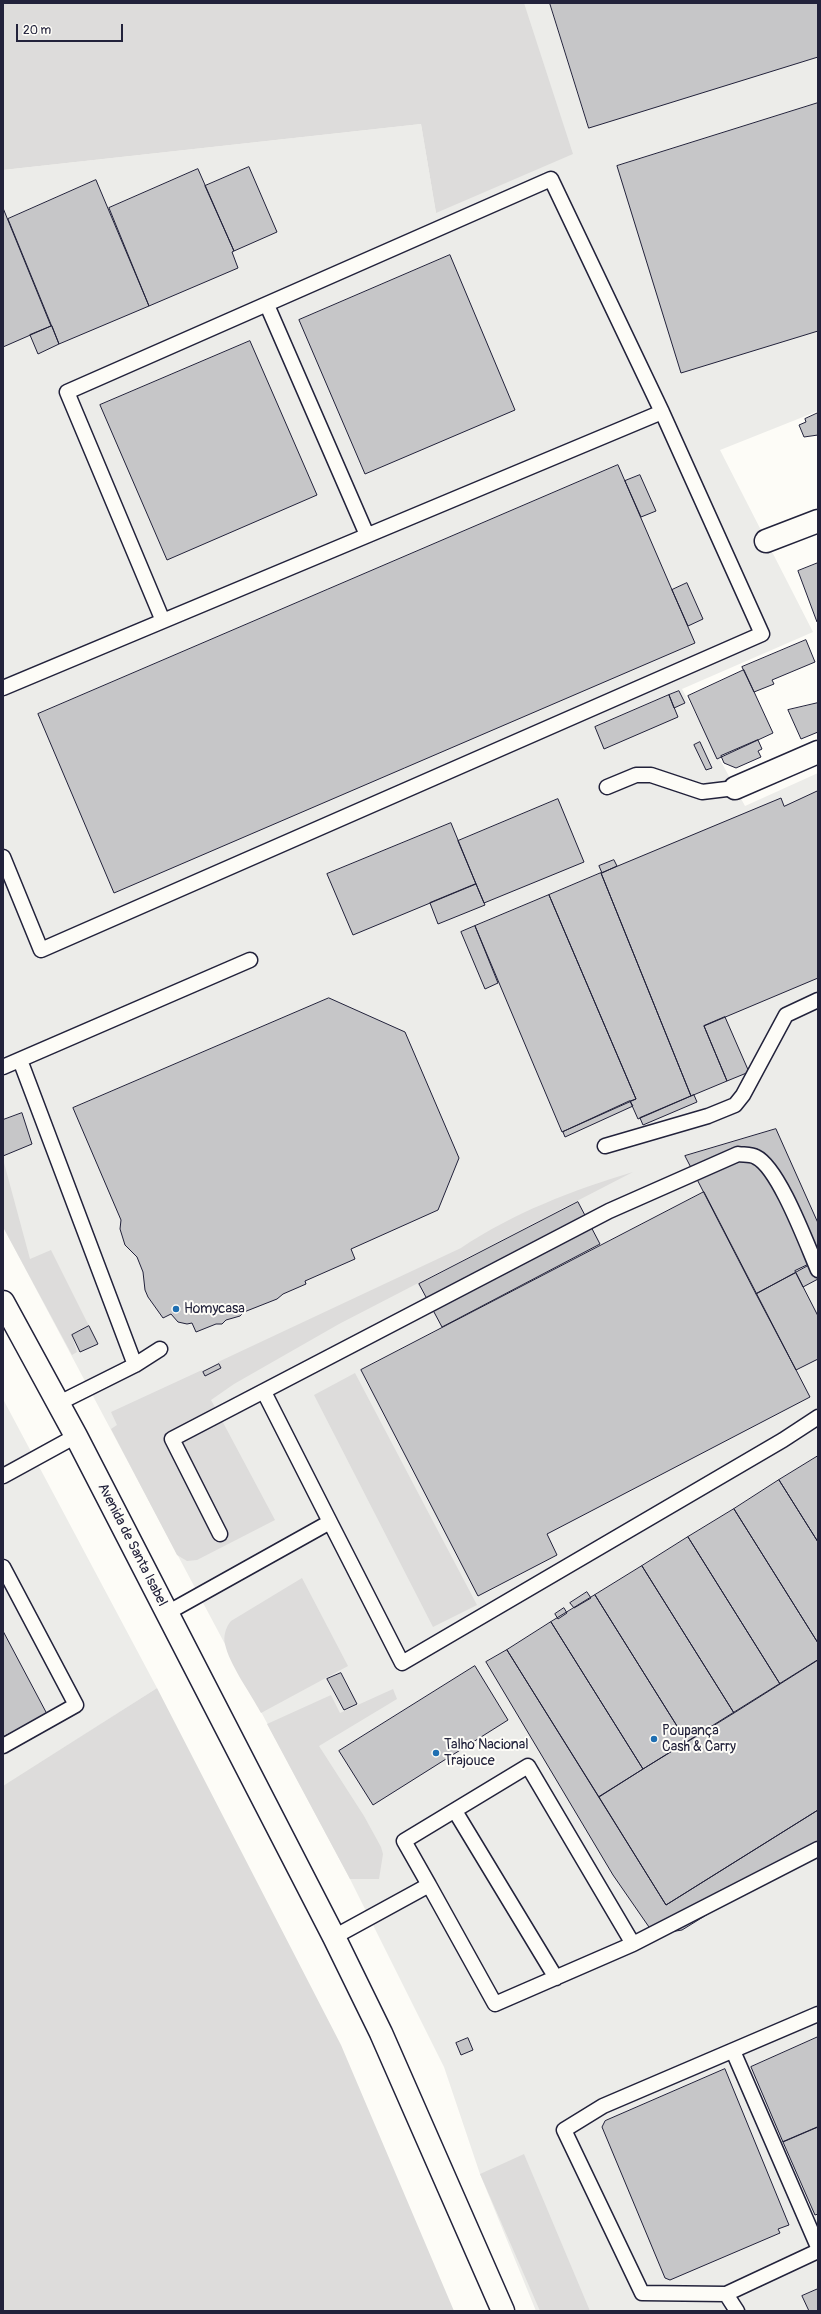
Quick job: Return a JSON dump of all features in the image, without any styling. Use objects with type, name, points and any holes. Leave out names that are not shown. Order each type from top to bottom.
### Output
[{"type":"main road","points":[[766,541],[818,521]]},
{"type":"main road","points":[[734,788],[818,752]]},
{"type":"main road","name":"Avenida de Santa Isabel","points":[[3,1302],[59,1403],[334,1937],[381,2033],[503,2311]]},
{"type":"lane","points":[[3,857],[41,950],[762,634],[662,412],[551,179],[67,392],[163,621]]},
{"type":"lane","points":[[266,305],[367,535]]},
{"type":"lane","points":[[3,688],[662,412]]},
{"type":"lane","points":[[607,787],[636,775],[652,775],[702,792],[734,788]]},
{"type":"lane","points":[[3,1067],[250,960]]},
{"type":"lane","points":[[605,1146],[708,1116],[735,1105],[743,1095],[786,1015],[818,1000]]},
{"type":"lane","points":[[20,1060],[134,1365]]},
{"type":"lane","points":[[220,1534],[172,1439],[609,1211],[738,1154],[756,1156],[769,1167],[783,1192],[818,1270]]},
{"type":"lane","points":[[59,1403],[134,1365],[160,1349]]},
{"type":"lane","points":[[264,1392],[402,1663],[782,1440],[818,1417]]},
{"type":"lane","points":[[3,1476],[76,1436]]},
{"type":"lane","points":[[167,1613],[330,1522]]},
{"type":"lane","points":[[3,1568],[76,1705],[3,1746]]},
{"type":"lane","points":[[634,1944],[528,1766],[404,1841],[495,2004],[634,1944],[818,1849]]},
{"type":"lane","points":[[455,1811],[556,1978]]},
{"type":"lane","points":[[334,1937],[429,1885]]},
{"type":"lane","points":[[818,2014],[603,2106],[564,2130],[642,2292],[726,2294],[818,2251]]},
{"type":"lane","points":[[733,2051],[818,2247]]},
{"type":"lane","points":[[726,2294],[737,2311]]},
{"type":"shaded area","points":[[3,3],[524,3],[573,154],[436,213],[421,124],[3,170]]},
{"type":"shaded area","points":[[484,3],[818,3],[818,411],[720,450],[813,632],[682,689],[745,806],[818,773],[818,2311],[536,2311],[480,2174],[444,2067],[350,1879],[3,1227],[3,170],[421,124],[436,213]]},
{"type":"shaded area","points":[[3,1159],[30,1259],[51,1250],[89,1326],[72,1335],[77,1352],[72,1355],[3,1227]]},
{"type":"shaded area","points":[[633,1172],[339,1324],[234,1384],[211,1400],[275,1520],[197,1560],[187,1561],[177,1555],[111,1429],[117,1425],[111,1412],[202,1370],[205,1376],[221,1368],[218,1362],[461,1248],[481,1235],[522,1213],[566,1195]]},
{"type":"shaded area","points":[[355,1373],[477,1605],[433,1627],[314,1395]]},
{"type":"shaded area","points":[[3,1399],[157,1688],[3,1787]]},
{"type":"shaded area","points":[[302,1578],[348,1666],[261,1713],[227,1652],[224,1638],[225,1632],[231,1621]]},
{"type":"shaded area","points":[[157,1688],[341,2045],[454,2311],[3,2311],[3,1786]]},
{"type":"shaded area","points":[[393,1689],[397,1699],[319,1746],[364,1816],[381,1847],[383,1854],[379,1879],[350,1879],[267,1724],[331,1695],[340,1713]]},
{"type":"shaded area","points":[[524,2154],[590,2311],[540,2311],[480,2174]]},
{"type":"building","points":[[550,3],[818,3],[818,57],[589,128]]},
{"type":"building","points":[[818,103],[818,331],[681,373],[617,166]]},
{"type":"building","points":[[249,167],[277,232],[234,251],[205,186]]},
{"type":"building","points":[[198,169],[234,251],[232,252],[238,268],[149,306],[109,208]]},
{"type":"building","points":[[96,180],[149,306],[59,344],[8,219]]},
{"type":"building","points":[[3,208],[51,326],[3,347]]},
{"type":"building","points":[[450,255],[515,410],[365,474],[299,320]]},
{"type":"building","points":[[52,326],[59,344],[38,354],[30,335]]},
{"type":"building","points":[[250,341],[317,495],[167,560],[100,405]]},
{"type":"building","points":[[818,413],[818,435],[804,437],[799,425],[806,422],[805,419]]},
{"type":"building","points":[[618,465],[695,643],[114,893],[38,714]]},
{"type":"building","points":[[640,475],[656,511],[641,517],[625,481]]},
{"type":"building","points":[[818,563],[818,622],[817,622],[798,571]]},
{"type":"building","points":[[687,583],[703,619],[688,626],[672,590]]},
{"type":"building","points":[[806,640],[815,662],[772,680],[774,684],[754,692],[742,667]]},
{"type":"building","points":[[744,670],[773,733],[717,759],[688,696]]},
{"type":"building","points":[[679,691],[685,703],[674,708],[669,695]]},
{"type":"building","points":[[669,695],[678,717],[604,749],[595,727]]},
{"type":"building","points":[[818,703],[818,732],[801,739],[788,710]]},
{"type":"building","points":[[758,740],[762,749],[758,751],[761,757],[736,768],[724,763],[721,756]]},
{"type":"building","points":[[700,742],[712,768],[706,770],[694,745]]},
{"type":"building","points":[[818,791],[818,978],[704,1026],[727,1081],[691,1096],[601,873],[781,798],[784,806]]},
{"type":"building","points":[[558,799],[584,862],[484,903],[458,841]]},
{"type":"building","points":[[451,823],[476,884],[353,935],[327,874]]},
{"type":"building","points":[[614,860],[617,866],[602,873],[599,866]]},
{"type":"building","points":[[601,873],[691,1096],[638,1119],[630,1101],[636,1099],[549,895]]},
{"type":"building","points":[[476,884],[485,905],[438,924],[430,903]]},
{"type":"building","points":[[549,895],[636,1099],[562,1132],[475,926]]},
{"type":"building","points":[[475,926],[498,983],[485,989],[461,932]]},
{"type":"building","points":[[329,998],[405,1032],[459,1158],[438,1210],[351,1249],[355,1259],[305,1281],[306,1284],[283,1294],[277,1299],[244,1312],[240,1316],[226,1320],[222,1324],[216,1324],[196,1332],[192,1323],[187,1324],[178,1322],[171,1314],[163,1318],[148,1297],[145,1290],[143,1272],[137,1257],[125,1245],[120,1229],[121,1220],[73,1108]]},
{"type":"building","points":[[725,1017],[749,1072],[727,1081],[704,1026]]},
{"type":"building","points":[[694,1095],[697,1102],[643,1125],[640,1118]]},
{"type":"building","points":[[630,1101],[633,1106],[565,1137],[563,1132]]},
{"type":"building","points":[[22,1113],[32,1144],[3,1156],[3,1120]]},
{"type":"building","points":[[776,1129],[818,1223],[818,1260],[756,1294],[685,1156]]},
{"type":"building","points":[[704,1192],[810,1397],[547,1534],[557,1555],[478,1596],[361,1370]]},
{"type":"building","points":[[578,1202],[600,1244],[442,1327],[419,1284]]},
{"type":"building","points":[[818,1260],[818,1279],[803,1287],[795,1271]]},
{"type":"building","points":[[796,1273],[818,1316],[818,1359],[796,1370],[756,1294]]},
{"type":"building","points":[[89,1326],[98,1344],[80,1352],[72,1335]]},
{"type":"building","points":[[219,1364],[221,1368],[205,1376],[203,1372]]},
{"type":"building","points":[[818,1456],[818,1542],[779,1480]]},
{"type":"building","points":[[779,1480],[818,1542],[818,1643],[734,1509]]},
{"type":"building","points":[[734,1509],[818,1643],[818,1660],[780,1684],[688,1537]]},
{"type":"building","points":[[688,1537],[780,1684],[734,1713],[642,1566]]},
{"type":"building","points":[[642,1566],[734,1713],[687,1742],[595,1595]]},
{"type":"building","points":[[587,1592],[591,1598],[574,1608],[570,1603]]},
{"type":"building","points":[[595,1595],[687,1742],[643,1769],[551,1622]]},
{"type":"building","points":[[564,1608],[567,1613],[558,1619],[555,1614]]},
{"type":"building","points":[[551,1622],[643,1769],[599,1797],[507,1650]]},
{"type":"building","points":[[3,1631],[47,1714],[3,1737]]},
{"type":"building","points":[[507,1650],[666,1905],[818,1810],[818,1846],[682,1930],[664,1933],[649,1927],[613,1875],[486,1662]]},
{"type":"building","points":[[818,1660],[818,1810],[666,1905],[599,1797]]},
{"type":"building","points":[[475,1666],[508,1720],[373,1805],[339,1751]]},
{"type":"building","points":[[341,1673],[357,1704],[344,1710],[327,1679]]},
{"type":"building","points":[[818,2037],[818,2127],[783,2142],[751,2067]]},
{"type":"building","points":[[468,2038],[473,2050],[461,2055],[456,2043]]},
{"type":"building","points":[[725,2069],[789,2225],[778,2229],[780,2233],[670,2280],[665,2278],[602,2127],[605,2121]]},
{"type":"building","points":[[818,2127],[818,2214],[815,2215],[783,2142]]},
{"type":"building","points":[[818,2289],[818,2311],[809,2311],[802,2296]]},
{"type":"place","name":"Homycasa","points":[[176,1309]]},
{"type":"place","name":"Poupança Cash & Carry","points":[[654,1739]]},
{"type":"place","name":"Talho Nacional Trajouce","points":[[436,1753]]}]
